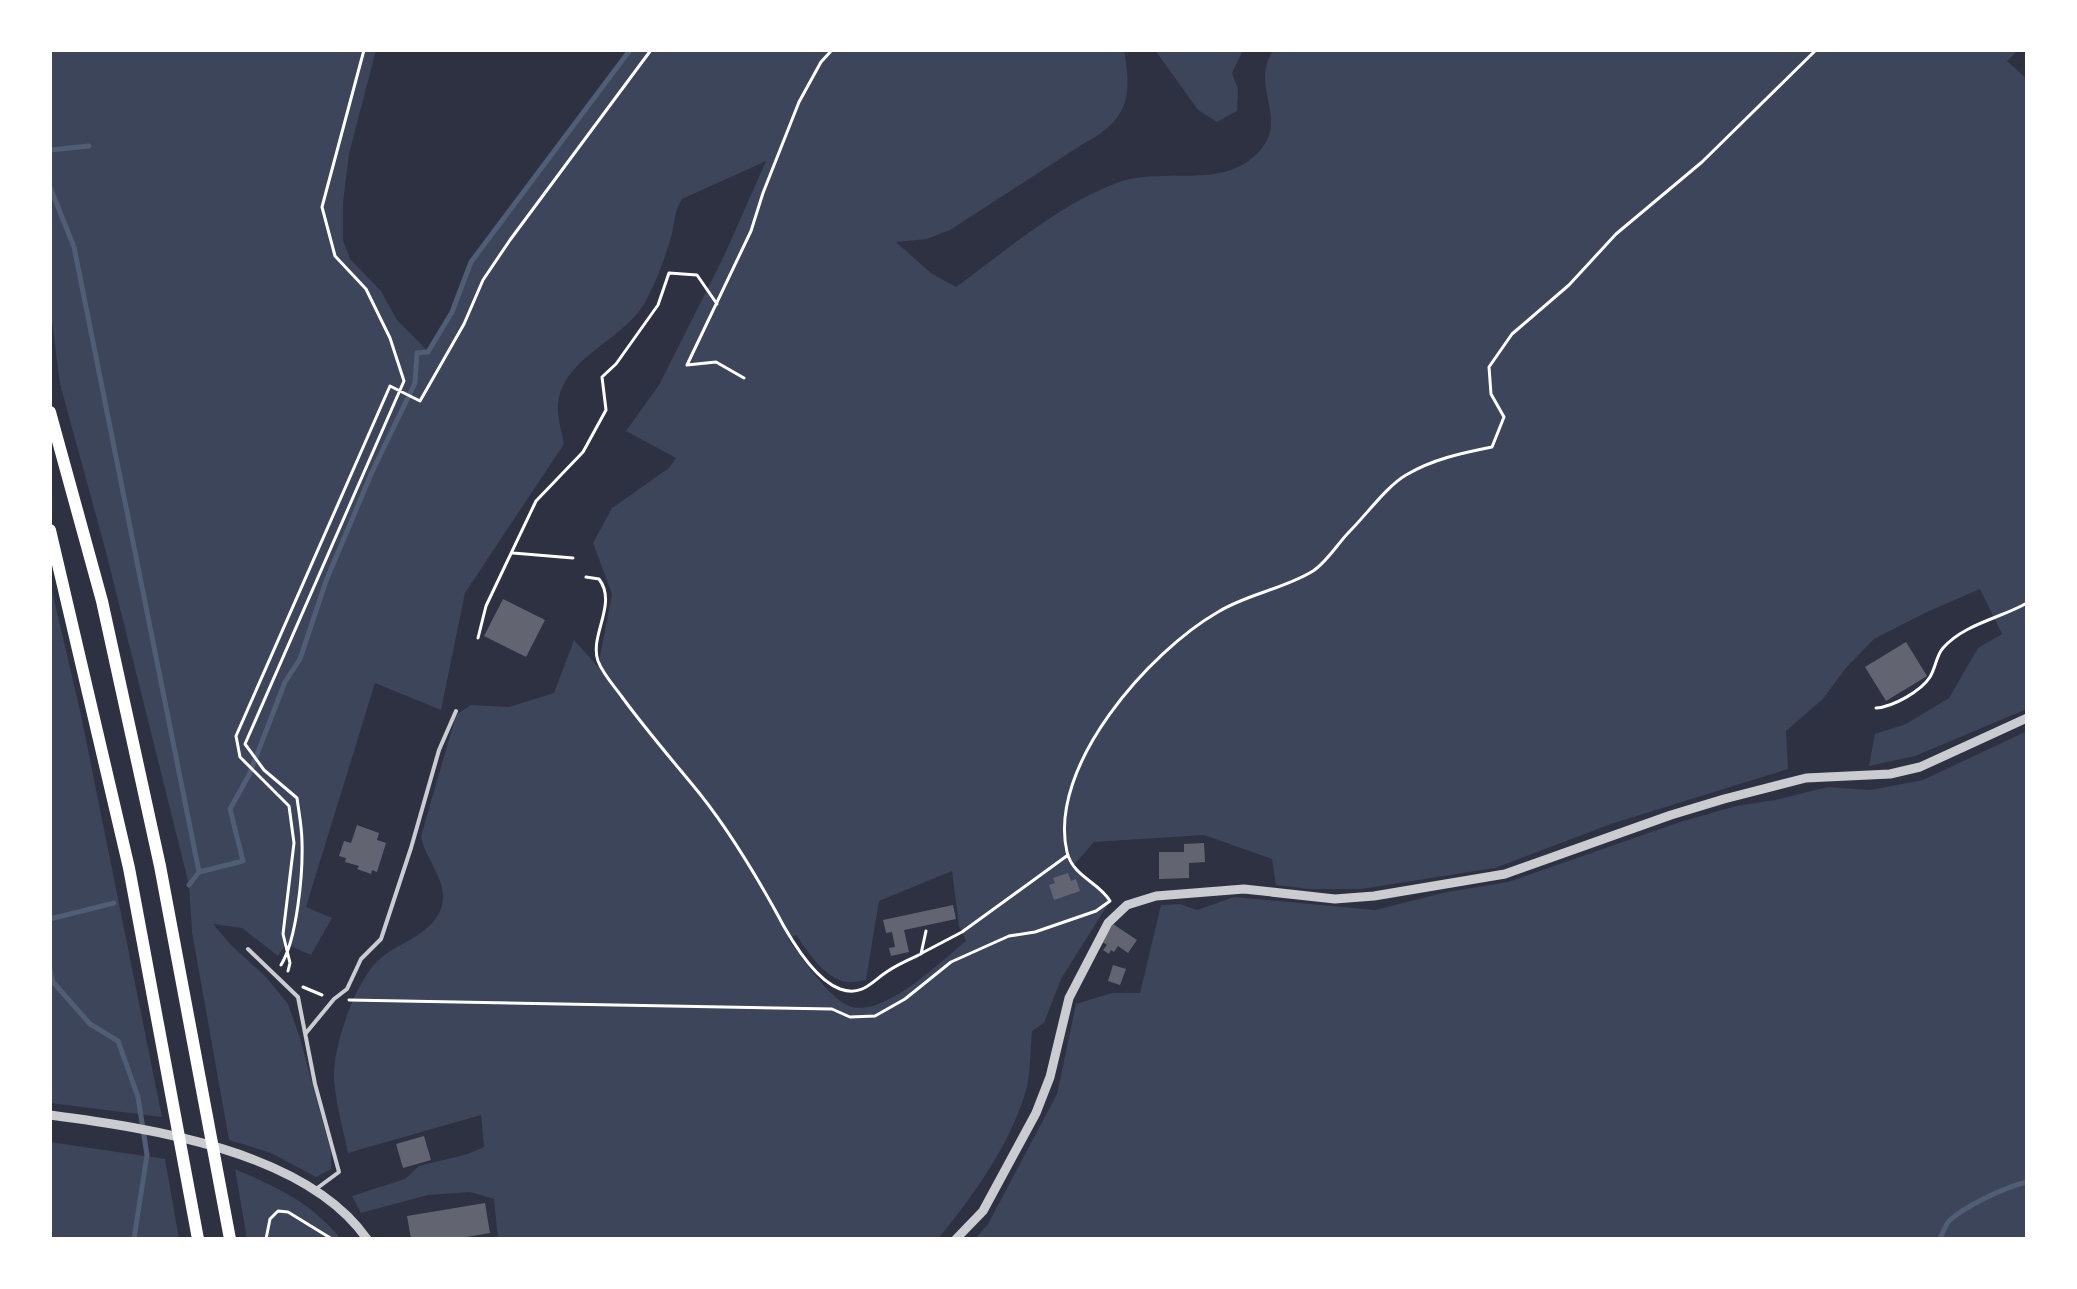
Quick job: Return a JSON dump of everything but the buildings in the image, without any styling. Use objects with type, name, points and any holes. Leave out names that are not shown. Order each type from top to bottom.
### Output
[{"type":"highway","points":[[50,412],[102,601],[160,866],[230,1239]]},
{"type":"highway","points":[[50,530],[129,868],[198,1239]]},
{"type":"street","points":[[956,1239],[983,1211],[1036,1113],[1050,1077],[1069,998],[1108,923],[1127,905],[1156,896],[1244,889],[1335,899],[1374,896],[1505,874],[1658,819],[1724,799],[1806,778],[1890,774],[1920,767],[2027,718]]},
{"type":"street","points":[[50,1115],[139,1128],[273,1166],[314,1190],[343,1213],[367,1239]]},
{"type":"lane","points":[[306,1033],[334,999],[347,989],[361,959],[381,939],[439,750],[456,711]]},
{"type":"lane","points":[[248,949],[298,997],[315,1084],[339,1172],[314,1190]]},
{"type":"path","points":[[275,975],[288,954],[293,933],[302,842],[297,798],[264,770],[245,744],[404,381],[390,338],[366,289],[335,256],[322,207],[364,50]]},
{"type":"path","points":[[287,973],[290,963],[283,934],[294,843],[289,806],[240,757],[236,736],[390,386],[420,401],[449,353],[483,280],[651,50]]},
{"type":"path","points":[[744,378],[716,362],[687,365],[751,231],[799,102],[821,62],[832,50]]},
{"type":"path","points":[[295,980],[304,988],[334,999],[832,1009],[850,1017],[875,1016],[905,999],[951,962],[1009,936],[1035,932],[1096,911],[1110,901],[1105,892],[1078,872],[1068,855],[1065,836],[1070,791],[1082,761],[1113,708],[1187,631],[1221,610],[1315,570],[1404,476],[1445,457],[1492,447],[1504,417],[1491,394],[1489,367],[1512,334],[1569,285],[1616,234],[1702,162],[1816,50]]},
{"type":"path","points":[[478,638],[486,606],[536,501],[583,452],[606,410],[602,377],[616,364],[658,305],[669,273],[697,275],[717,304]]},
{"type":"path","points":[[511,553],[573,558]]},
{"type":"path","points":[[586,577],[599,579],[605,589],[597,660],[605,673],[651,737],[730,833],[786,930],[817,971],[840,989],[855,992],[867,989],[887,971],[962,932],[1068,855]]},
{"type":"path","points":[[1876,708],[1905,697],[1929,679],[1944,647],[1956,638],[2027,603]]},
{"type":"path","points":[[921,954],[926,931]]},
{"type":"path","points":[[266,1239],[270,1219],[278,1211],[288,1212],[332,1239]]},
{"type":"shaded area","points":[[50,50],[376,50],[349,154],[343,203],[343,240],[350,259],[381,291],[397,320],[428,351],[452,312],[471,262],[630,50],[1124,50],[1127,95],[1118,117],[1109,126],[950,230],[927,239],[896,242],[931,273],[956,287],[1034,229],[1097,191],[1137,178],[1214,174],[1232,170],[1248,161],[1269,136],[1271,124],[1265,76],[1273,50],[2018,50],[2007,61],[2027,79],[2027,709],[1915,756],[1869,766],[1875,734],[1906,724],[1949,698],[1978,648],[2002,634],[1980,589],[1874,639],[1845,669],[1823,699],[1786,731],[1788,769],[1611,824],[1495,868],[1361,889],[1309,889],[1276,885],[1272,859],[1204,835],[1094,842],[1074,865],[1110,901],[1061,979],[1044,1023],[1032,1031],[1027,1087],[1009,1133],[976,1188],[938,1239],[498,1239],[494,1199],[470,1192],[428,1195],[361,1213],[352,1196],[405,1179],[419,1166],[484,1147],[481,1115],[348,1153],[334,1080],[341,1032],[355,996],[372,967],[390,951],[425,930],[442,905],[442,887],[421,836],[456,715],[471,705],[509,707],[554,693],[574,640],[598,667],[612,594],[593,543],[612,508],[669,468],[676,458],[626,431],[659,385],[723,258],[766,161],[682,199],[662,265],[644,304],[567,379],[560,395],[558,413],[564,444],[465,593],[441,710],[375,683],[306,907],[332,918],[311,955],[286,944],[278,956],[242,928],[213,924],[267,978],[288,1004],[331,1152],[331,1169],[316,1177],[271,1153],[229,1140],[192,932],[189,885],[106,552],[60,384],[50,305]],"holes":[[[952,871],[959,926],[966,941],[925,975],[891,998],[859,1008],[845,1004],[830,991],[788,939],[796,935],[831,976],[849,982],[866,980],[879,901]]]},
{"type":"shaded area","points":[[1155,50],[1243,50],[1232,73],[1238,89],[1237,111],[1217,122],[1198,110]]},
{"type":"shaded area","points":[[50,582],[81,715],[162,1117],[50,1103]]},
{"type":"shaded area","points":[[2027,731],[2027,1239],[975,1239],[988,1224],[1057,1094],[1076,1004],[1112,993],[1140,993],[1161,905],[1180,904],[1197,910],[1234,897],[1375,910],[1447,892],[1508,882],[1680,822],[1736,806],[1828,787],[1870,790],[1923,780]]},
{"type":"shaded area","points":[[50,1142],[165,1159],[179,1239],[50,1239]]},
{"type":"shaded area","points":[[235,1169],[305,1205],[341,1239],[247,1239]]},
{"type":"waterway","points":[[189,885],[199,872],[243,861],[230,809],[249,775],[285,682],[300,659],[326,581],[372,472],[415,383],[417,353],[428,352],[452,312],[471,262],[630,50]]},
{"type":"waterway","points":[[50,150],[89,146]]},
{"type":"waterway","points":[[50,187],[74,247],[199,872]]},
{"type":"waterway","points":[[50,919],[114,903]]},
{"type":"waterway","points":[[50,970],[53,982],[90,1024],[118,1041],[138,1097],[147,1155],[134,1239]]},
{"type":"waterway","points":[[1940,1239],[1949,1221],[1965,1209],[2027,1182]]}]
